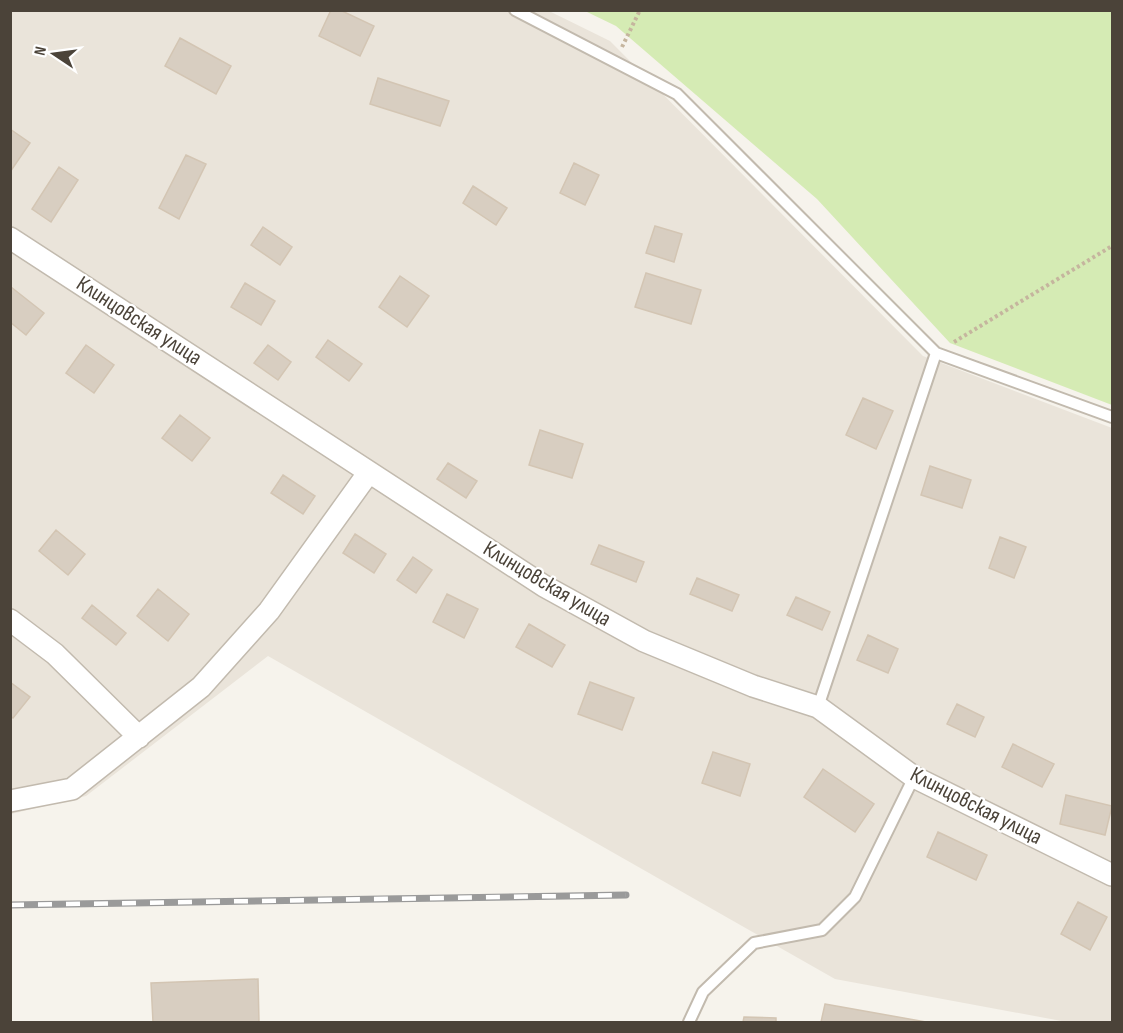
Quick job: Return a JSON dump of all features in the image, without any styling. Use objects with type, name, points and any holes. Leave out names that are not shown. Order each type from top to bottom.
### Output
[{"type":"street","name":"Клинцовская улица","points":[[10,238],[543,586],[644,640],[753,686],[818,707],[914,777],[1113,875]]},
{"type":"street","points":[[10,801],[72,789],[201,687],[269,611],[369,472]]},
{"type":"street","points":[[10,620],[55,654],[139,737]]},
{"type":"lane","points":[[515,10],[677,94],[936,353],[1113,417]]},
{"type":"lane","points":[[818,707],[936,353]]},
{"type":"lane","points":[[689,1023],[703,992],[754,943],[822,930],[855,897],[914,777]]},
{"type":"path","points":[[615,62],[640,10]]},
{"type":"path","points":[[936,353],[1113,246]]},
{"type":"shaded area","points":[[10,11],[549,11],[610,41],[923,356],[1112,428],[1112,1022],[1067,1022],[835,979],[268,656],[86,796],[11,814]]},
{"type":"green space","points":[[585,11],[1112,11],[1112,405],[950,343],[817,199],[616,26]]},
{"type":"building","points":[[331,10],[340,10],[374,26],[360,56],[319,36]]},
{"type":"building","points":[[180,38],[231,66],[216,94],[165,66]]},
{"type":"building","points":[[378,78],[449,101],[440,126],[370,104]]},
{"type":"building","points":[[10,129],[30,143],[10,172]]},
{"type":"building","points":[[186,155],[206,164],[179,219],[159,208]]},
{"type":"building","points":[[574,163],[599,175],[585,205],[560,193]]},
{"type":"building","points":[[59,167],[78,180],[51,222],[32,209]]},
{"type":"building","points":[[473,186],[507,208],[496,225],[463,203]]},
{"type":"building","points":[[655,226],[682,234],[674,262],[646,253]]},
{"type":"building","points":[[263,227],[292,247],[280,265],[251,245]]},
{"type":"building","points":[[646,273],[701,290],[691,324],[635,307]]},
{"type":"building","points":[[400,276],[429,296],[407,327],[379,307]]},
{"type":"building","points":[[245,283],[275,301],[261,325],[231,307]]},
{"type":"building","points":[[11,287],[44,313],[26,335],[10,322]]},
{"type":"building","points":[[328,340],[362,364],[349,381],[316,357]]},
{"type":"building","points":[[86,345],[114,365],[94,393],[66,373]]},
{"type":"building","points":[[268,345],[291,362],[278,380],[254,363]]},
{"type":"building","points":[[863,398],[893,411],[876,449],[846,435]]},
{"type":"building","points":[[180,415],[210,438],[192,461],[162,438]]},
{"type":"building","points":[[540,430],[583,444],[572,478],[529,465]]},
{"type":"building","points":[[448,463],[477,481],[466,498],[437,479]]},
{"type":"building","points":[[930,466],[971,480],[962,508],[921,495]]},
{"type":"building","points":[[283,475],[315,496],[303,514],[271,493]]},
{"type":"building","points":[[56,530],[85,554],[68,575],[39,551]]},
{"type":"building","points":[[355,534],[386,554],[374,573],[343,553]]},
{"type":"building","points":[[1000,537],[1026,547],[1014,578],[989,568]]},
{"type":"building","points":[[599,545],[644,562],[636,582],[591,564]]},
{"type":"building","points":[[413,557],[432,570],[416,593],[397,580]]},
{"type":"building","points":[[697,578],[739,595],[732,611],[690,594]]},
{"type":"building","points":[[158,589],[189,614],[168,641],[137,616]]},
{"type":"building","points":[[447,594],[478,609],[464,638],[433,622]]},
{"type":"building","points":[[796,597],[830,612],[822,630],[787,615]]},
{"type":"building","points":[[92,605],[126,633],[116,645],[82,618]]},
{"type":"building","points":[[529,624],[565,645],[552,667],[516,647]]},
{"type":"building","points":[[868,635],[898,649],[888,673],[857,660]]},
{"type":"building","points":[[10,682],[30,697],[13,718],[10,716]]},
{"type":"building","points":[[590,682],[634,698],[622,730],[578,714]]},
{"type":"building","points":[[957,704],[984,717],[975,737],[947,724]]},
{"type":"building","points":[[1013,744],[1054,764],[1042,787],[1002,767]]},
{"type":"building","points":[[713,752],[750,764],[740,796],[702,783]]},
{"type":"building","points":[[823,769],[874,804],[855,832],[804,797]]},
{"type":"building","points":[[1066,795],[1112,806],[1105,835],[1060,824]]},
{"type":"building","points":[[938,832],[987,855],[976,880],[927,857]]},
{"type":"building","points":[[1078,902],[1107,917],[1090,950],[1061,934]]},
{"type":"building","points":[[258,979],[259,1022],[153,1022],[151,983]]},
{"type":"building","points":[[825,1004],[926,1022],[821,1022]]},
{"type":"building","points":[[744,1017],[776,1018],[776,1022],[743,1022]]},
{"type":"railway","points":[[10,905],[626,895]]}]
